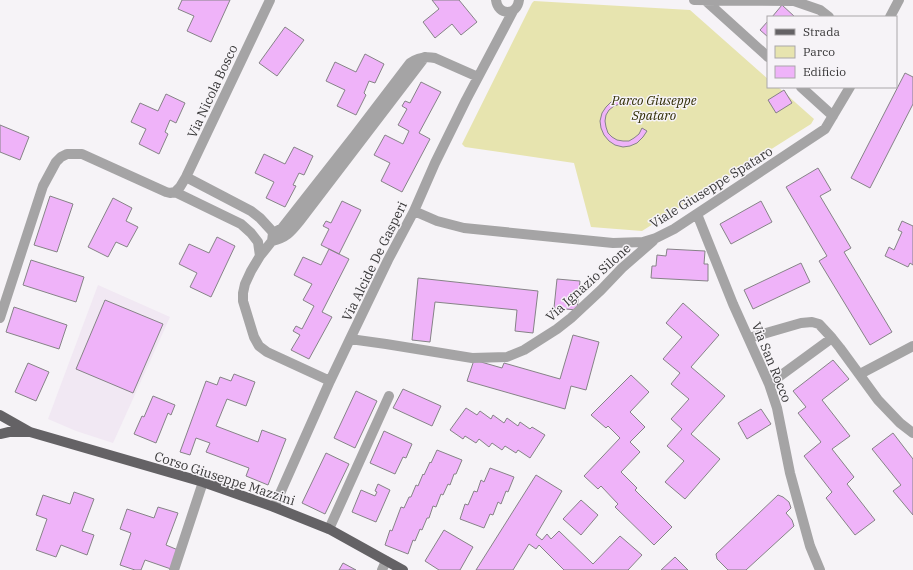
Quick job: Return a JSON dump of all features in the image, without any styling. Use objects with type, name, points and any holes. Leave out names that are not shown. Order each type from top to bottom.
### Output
[{"type":"main road","name":"Corso Giuseppe Mazzini","points":[[0,416],[30,432],[203,482],[274,507],[329,529],[384,565],[403,570]]},
{"type":"main road","points":[[0,416],[2,428],[0,431]]},
{"type":"main road","name":"Corso Giuseppe Mazzini","points":[[0,434],[9,432],[30,432]]},
{"type":"street","name":"Via Nicola Bosco","points":[[175,192],[186,177],[270,0]]},
{"type":"street","name":"Via Alcide De Gasperi","points":[[274,507],[330,380],[388,260],[414,211],[435,163],[503,29],[513,11],[518,6],[519,0]]},
{"type":"street","points":[[694,0],[794,1],[820,10],[827,16]]},
{"type":"street","points":[[891,16],[900,0]]},
{"type":"street","points":[[706,1],[767,56]]},
{"type":"street","points":[[497,3],[507,12],[513,11]]},
{"type":"street","points":[[497,3],[504,21],[503,29]]},
{"type":"street","points":[[272,237],[279,239],[288,235],[299,222],[315,193],[423,58],[435,58],[478,77]]},
{"type":"street","points":[[802,88],[833,116]]},
{"type":"street","name":"Viale Giuseppe Spataro","points":[[414,211],[437,221],[464,228],[613,243],[644,242],[674,229],[825,130],[849,88]]},
{"type":"street","points":[[0,318],[43,186],[56,162],[67,154],[82,154],[166,192],[175,192],[241,224],[258,242],[260,256]]},
{"type":"street","points":[[186,177],[251,211],[271,230],[272,237],[251,271],[243,293],[243,301],[254,337],[259,346],[268,352],[330,380]]},
{"type":"street","name":"Via San Rocco","points":[[697,214],[733,304],[769,384],[777,408],[790,473],[810,546],[820,570]]},
{"type":"street","name":"Via Ignazio Silone","points":[[350,339],[472,358],[507,357],[524,350],[557,329],[571,318],[622,268],[656,238]]},
{"type":"street","points":[[749,338],[801,323],[812,322],[819,324],[832,338],[886,410],[913,433]]},
{"type":"street","points":[[769,384],[832,338]]},
{"type":"street","points":[[860,374],[913,346]]},
{"type":"street","points":[[329,529],[389,396]]},
{"type":"street","points":[[174,570],[203,482]]},
{"type":"shaded area","points":[[98,285],[170,317],[113,443],[76,431],[48,419]]},
{"type":"green space","name":"Parco Giuseppe Spataro","points":[[534,1],[690,10],[767,78],[767,88],[779,88],[814,119],[811,124],[642,231],[591,227],[574,163],[465,147],[462,144]]},
{"type":"building","points":[[182,0],[230,0],[211,42],[187,31],[194,16],[178,9]]},
{"type":"building","points":[[432,0],[459,0],[477,22],[461,35],[452,24],[435,38],[423,22],[439,9]]},
{"type":"building","points":[[782,5],[794,16],[773,16]]},
{"type":"building","points":[[767,22],[767,36],[760,30]]},
{"type":"building","points":[[285,27],[304,40],[277,76],[259,63]]},
{"type":"building","points":[[365,54],[384,64],[375,83],[369,81],[364,93],[366,95],[356,115],[337,106],[345,90],[326,81],[335,62],[356,72]]},
{"type":"building","points":[[905,73],[913,77],[913,104],[870,188],[851,178]]},
{"type":"building","points":[[421,82],[441,92],[419,133],[430,139],[402,192],[381,181],[390,163],[374,155],[385,135],[403,144],[409,131],[398,125],[407,109],[402,106],[405,101],[410,103]]},
{"type":"building","points":[[784,90],[792,103],[776,113],[768,100]]},
{"type":"building","points":[[166,94],[185,103],[176,123],[170,120],[165,132],[168,134],[159,154],[139,144],[146,129],[131,122],[140,103],[158,111]]},
{"type":"building","points":[[626,98],[633,100],[632,105],[626,103],[614,106],[606,115],[605,121],[608,133],[617,140],[629,141],[639,134],[642,128],[647,131],[637,143],[623,147],[615,145],[609,141],[604,135],[600,121],[602,113],[611,102]]},
{"type":"building","points":[[0,125],[29,137],[20,160],[0,152]]},
{"type":"building","points":[[294,147],[313,156],[304,175],[299,173],[293,185],[296,186],[285,207],[266,198],[274,182],[255,173],[264,154],[285,164]]},
{"type":"building","points":[[818,168],[831,190],[820,196],[851,248],[844,252],[892,332],[870,345],[819,261],[827,256],[786,187]]},
{"type":"building","points":[[50,196],[73,204],[57,252],[34,245]]},
{"type":"building","points":[[113,198],[132,208],[126,221],[138,227],[127,247],[116,242],[108,257],[88,247]]},
{"type":"building","points":[[342,201],[361,210],[339,254],[321,245],[329,229],[323,226],[326,221],[331,223]]},
{"type":"building","points":[[761,201],[772,222],[731,244],[720,224]]},
{"type":"building","points":[[902,221],[913,226],[913,265],[910,263],[908,267],[885,256],[889,247],[894,250],[902,232],[898,230]]},
{"type":"building","points":[[217,237],[235,246],[211,297],[190,287],[197,273],[179,264],[189,244],[209,253]]},
{"type":"building","points":[[329,249],[349,259],[322,312],[332,317],[309,359],[291,350],[300,335],[293,331],[296,326],[302,329],[314,306],[303,300],[312,284],[294,275],[303,257],[321,265]]},
{"type":"building","points":[[667,249],[705,251],[704,264],[708,264],[708,281],[651,278],[652,266],[656,266],[657,255],[666,256]]},
{"type":"building","points":[[31,260],[84,277],[76,302],[23,285]]},
{"type":"building","points":[[801,263],[810,282],[753,309],[744,290]]},
{"type":"building","points":[[418,278],[538,291],[533,333],[515,331],[517,310],[435,302],[430,342],[412,340]]},
{"type":"building","points":[[557,279],[580,281],[577,310],[554,308]]},
{"type":"building","points":[[105,300],[163,324],[133,393],[76,369]]},
{"type":"building","points":[[683,303],[719,335],[691,367],[725,396],[691,434],[720,459],[685,499],[665,482],[684,461],[667,446],[682,429],[671,419],[689,399],[671,384],[680,373],[663,359],[682,337],[666,323]]},
{"type":"building","points":[[14,307],[67,325],[59,349],[6,332]]},
{"type":"building","points":[[573,335],[599,342],[586,390],[571,386],[565,409],[467,381],[474,360],[502,368],[504,363],[560,379]]},
{"type":"building","points":[[833,360],[849,379],[822,400],[850,436],[832,449],[854,477],[847,484],[875,520],[855,535],[826,498],[832,492],[804,456],[821,442],[798,413],[806,407],[793,391]]},
{"type":"building","points":[[28,363],[49,372],[36,401],[15,392]]},
{"type":"building","points":[[234,374],[255,382],[246,406],[227,399],[216,426],[258,442],[262,430],[286,439],[268,485],[246,476],[249,468],[206,452],[210,443],[196,438],[190,455],[180,452],[206,381],[217,385],[220,377],[231,381]]},
{"type":"building","points":[[631,375],[649,392],[630,412],[645,427],[630,442],[640,452],[621,472],[637,488],[635,490],[672,527],[654,545],[615,507],[618,504],[601,486],[598,489],[584,476],[620,438],[608,426],[606,428],[591,415]]},
{"type":"building","points":[[403,389],[441,406],[432,426],[393,408]]},
{"type":"building","points":[[356,391],[377,401],[355,448],[334,438]]},
{"type":"building","points":[[153,396],[175,405],[171,415],[168,413],[156,443],[134,434],[142,416],[144,417]]},
{"type":"building","points":[[466,408],[477,415],[480,411],[491,419],[493,415],[504,423],[507,418],[518,426],[520,422],[530,429],[532,427],[545,435],[530,458],[518,450],[516,453],[505,446],[502,450],[492,443],[489,447],[479,439],[476,443],[465,436],[463,439],[450,430]]},
{"type":"building","points":[[761,409],[771,424],[747,439],[738,423]]},
{"type":"building","points":[[384,431],[412,444],[406,458],[403,457],[395,474],[370,463]]},
{"type":"building","points":[[893,433],[913,459],[913,515],[893,491],[901,485],[872,449]]},
{"type":"building","points":[[437,450],[462,460],[450,485],[448,484],[443,495],[441,494],[436,507],[433,506],[429,518],[427,518],[422,530],[420,529],[415,541],[413,540],[408,554],[385,545],[390,530],[392,531],[401,507],[404,508],[416,485],[418,486]]},
{"type":"building","points":[[326,453],[349,464],[325,514],[302,503]]},
{"type":"building","points":[[490,468],[514,477],[501,504],[498,502],[493,515],[490,514],[484,528],[460,519],[465,504],[468,505],[474,491],[477,492],[481,480],[484,482]]},
{"type":"building","points":[[536,475],[562,491],[536,535],[542,540],[547,534],[551,539],[559,531],[593,564],[620,536],[642,555],[628,570],[564,570],[539,545],[536,549],[529,544],[513,570],[476,570]]},
{"type":"building","points":[[378,484],[390,490],[376,522],[352,512],[361,490],[375,496],[377,492],[375,491]]},
{"type":"building","points":[[74,492],[94,499],[82,531],[94,535],[87,555],[61,545],[56,557],[36,550],[47,519],[36,515],[43,495],[70,504]]},
{"type":"building","points":[[778,495],[789,502],[791,508],[786,513],[792,520],[794,526],[746,570],[728,570],[717,559],[716,554]]},
{"type":"building","points":[[581,500],[598,515],[581,535],[563,519]]},
{"type":"building","points":[[158,507],[178,513],[166,545],[178,550],[171,569],[145,560],[141,570],[135,570],[120,565],[131,533],[120,529],[127,509],[154,518]]},
{"type":"building","points":[[444,530],[473,547],[460,570],[439,570],[425,561]]},
{"type":"building","points":[[675,557],[688,570],[661,570]]},
{"type":"building","points":[[343,563],[356,570],[339,570]]}]
